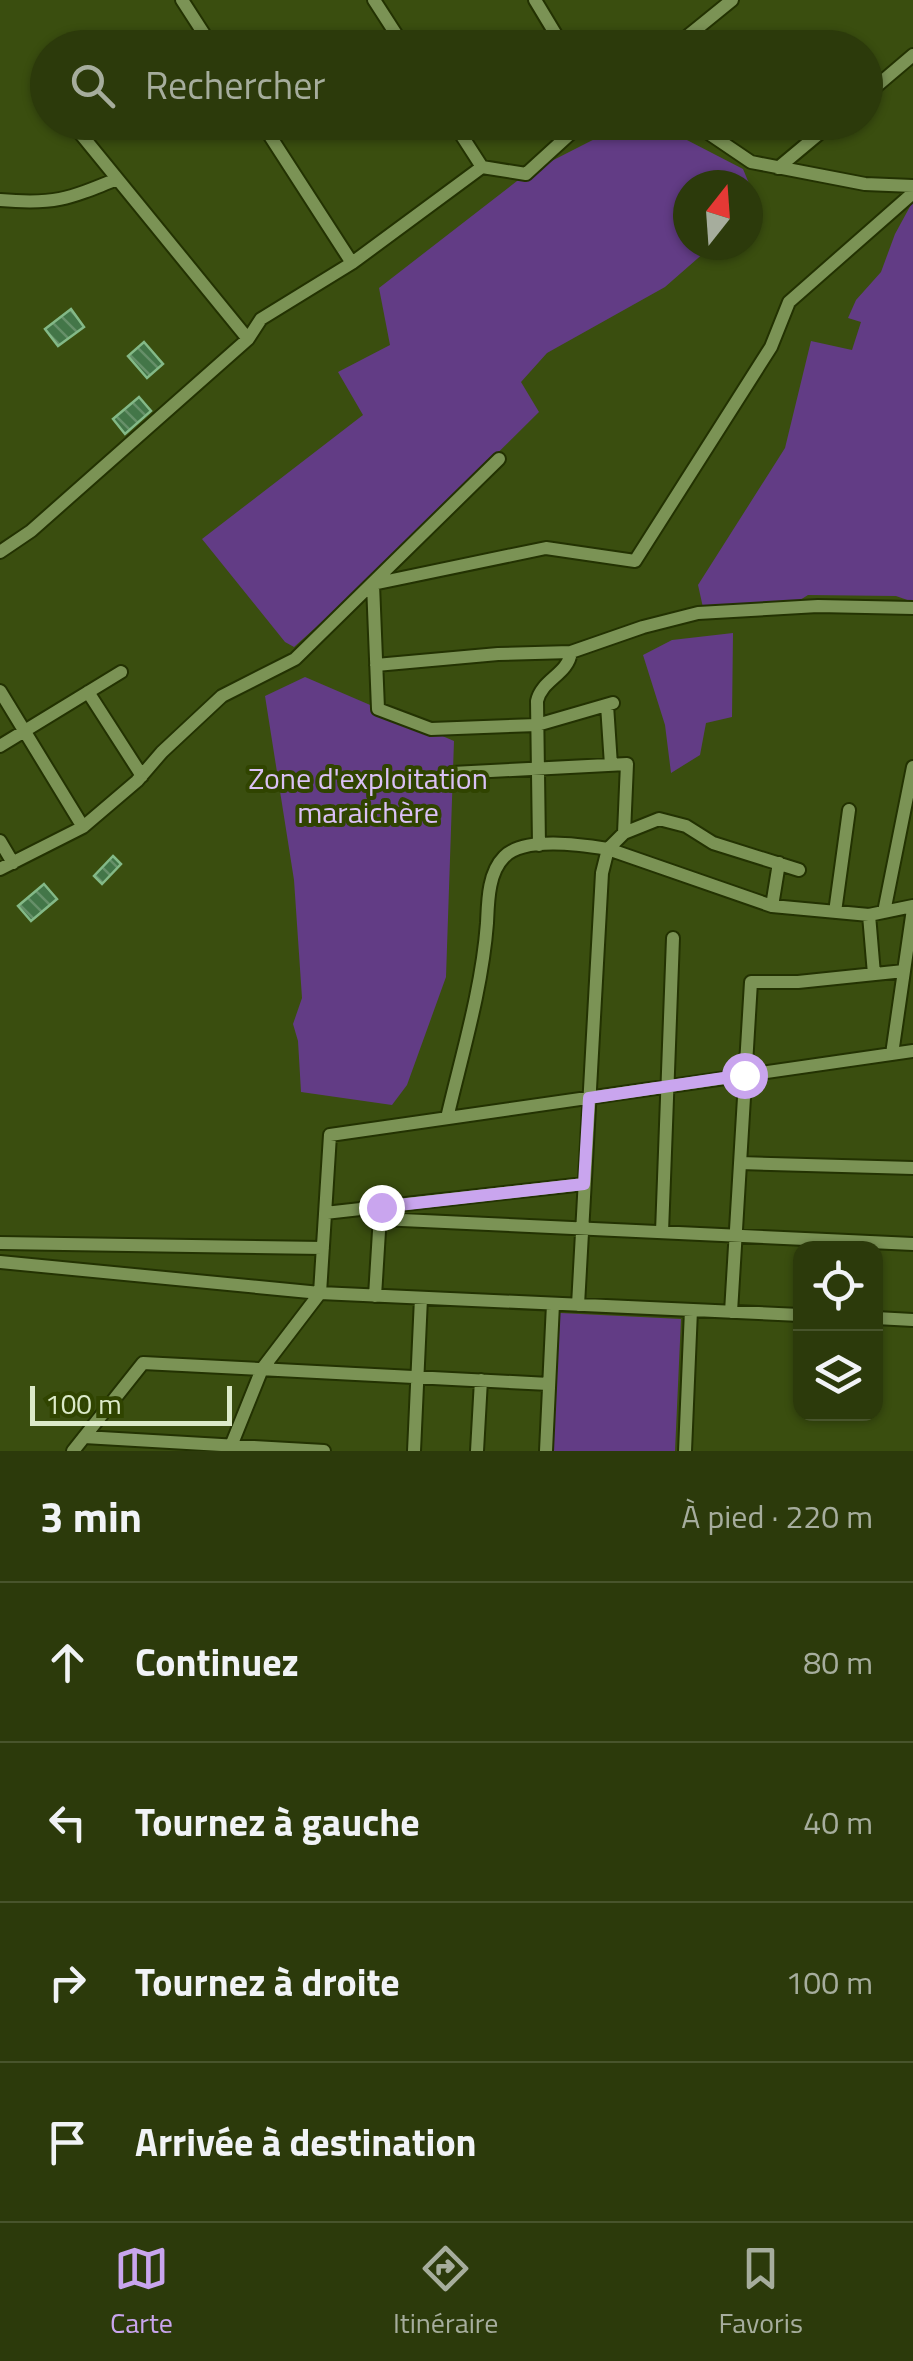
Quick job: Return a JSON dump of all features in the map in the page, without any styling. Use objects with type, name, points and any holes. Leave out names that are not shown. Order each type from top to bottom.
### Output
[{"type":"street","points":[[182,0],[201,30]]},
{"type":"street","points":[[374,0],[393,30]]},
{"type":"street","points":[[536,0],[554,30]]},
{"type":"street","points":[[695,30],[732,0]]},
{"type":"street","points":[[883,81],[913,56]]},
{"type":"street","points":[[86,140],[248,339]]},
{"type":"street","points":[[274,140],[352,262]]},
{"type":"street","points":[[465,140],[482,167]]},
{"type":"street","points":[[3,544],[31,531],[248,339],[262,319],[352,262],[482,167],[526,174],[563,140]]},
{"type":"street","points":[[719,140],[751,162],[913,190]]},
{"type":"street","points":[[778,168],[811,140]]},
{"type":"street","points":[[0,200],[66,200],[117,178]]},
{"type":"street","points":[[373,584],[546,548],[634,561],[771,347],[788,302],[913,190]]},
{"type":"street","points":[[0,841],[6,866],[83,827],[142,776],[222,696],[295,659],[499,460]]},
{"type":"street","points":[[373,584],[378,709],[431,729],[537,725],[610,704],[611,765]]},
{"type":"street","points":[[376,665],[571,652],[698,613],[818,606],[913,608]]},
{"type":"street","points":[[539,844],[539,693],[566,668],[571,652]]},
{"type":"street","points":[[0,746],[120,672]]},
{"type":"street","points":[[0,691],[83,827]]},
{"type":"street","points":[[88,692],[142,776]]},
{"type":"street","points":[[452,774],[627,764],[624,833]]},
{"type":"street","points":[[884,912],[913,767]]},
{"type":"street","points":[[835,912],[848,810]]},
{"type":"street","points":[[578,1305],[602,874],[608,849],[624,833],[650,822],[671,820],[713,842],[800,870]]},
{"type":"street","points":[[446,1118],[484,960],[492,883],[501,860],[510,852],[539,844],[608,849],[772,906],[869,914],[913,907],[892,1054]]},
{"type":"street","points":[[772,906],[780,863]]},
{"type":"street","points":[[869,914],[874,974]]},
{"type":"street","points":[[662,1232],[673,938]]},
{"type":"street","points":[[730,1312],[751,982],[798,982],[904,970]]},
{"type":"street","points":[[229,1448],[262,1369],[320,1293],[330,1135],[913,1051]]},
{"type":"street","points":[[740,1163],[913,1168]]},
{"type":"street","points":[[380,1213],[584,1184]]},
{"type":"street","points":[[325,1214],[380,1213],[582,1229],[913,1244]]},
{"type":"street","points":[[375,1296],[380,1213]]},
{"type":"street","points":[[0,1243],[323,1248]]},
{"type":"street","points":[[0,1262],[320,1293],[793,1315]]},
{"type":"street","points":[[414,1451],[421,1298]]},
{"type":"street","points":[[546,1451],[553,1304]]},
{"type":"street","points":[[686,1451],[691,1310]]},
{"type":"street","points":[[883,1318],[913,1320]]},
{"type":"street","points":[[74,1451],[143,1363],[549,1384]]},
{"type":"street","points":[[477,1451],[481,1380]]},
{"type":"street","points":[[84,1437],[169,1447],[324,1451]]},
{"type":"green space","points":[[593,140],[687,140],[743,170],[673,170],[673,260],[696,260],[665,287],[547,353],[521,382],[539,412],[373,576],[294,647],[285,642],[202,539],[363,415],[338,372],[390,345],[379,288],[526,174]]},
{"type":"green space","points":[[913,201],[913,602],[896,596],[808,595],[789,607],[704,612],[698,585],[785,448],[811,341],[852,350],[861,322],[848,318],[856,300],[881,272]]},
{"type":"green space","points":[[733,633],[732,717],[706,723],[700,755],[671,773],[665,725],[643,655],[672,640]]},
{"type":"green space","name":"Zone d'exploitation maraichère","points":[[305,677],[454,741],[446,977],[407,1085],[392,1105],[301,1092],[293,1024],[302,998],[294,880],[265,696]]},
{"type":"green space","points":[[560,1313],[681,1319],[675,1451],[553,1451]]},
{"type":"building","points":[[71,309],[84,327],[58,346],[45,329]]},
{"type":"building","points":[[144,342],[163,364],[147,378],[128,356]]},
{"type":"building","points":[[139,397],[151,411],[125,434],[113,419]]},
{"type":"building","points":[[113,856],[121,864],[102,884],[94,876]]},
{"type":"building","points":[[44,884],[57,899],[31,921],[18,906]]},
{"type":"route","points":[[381,1207],[584,1184],[589,1098],[744,1075]]}]
